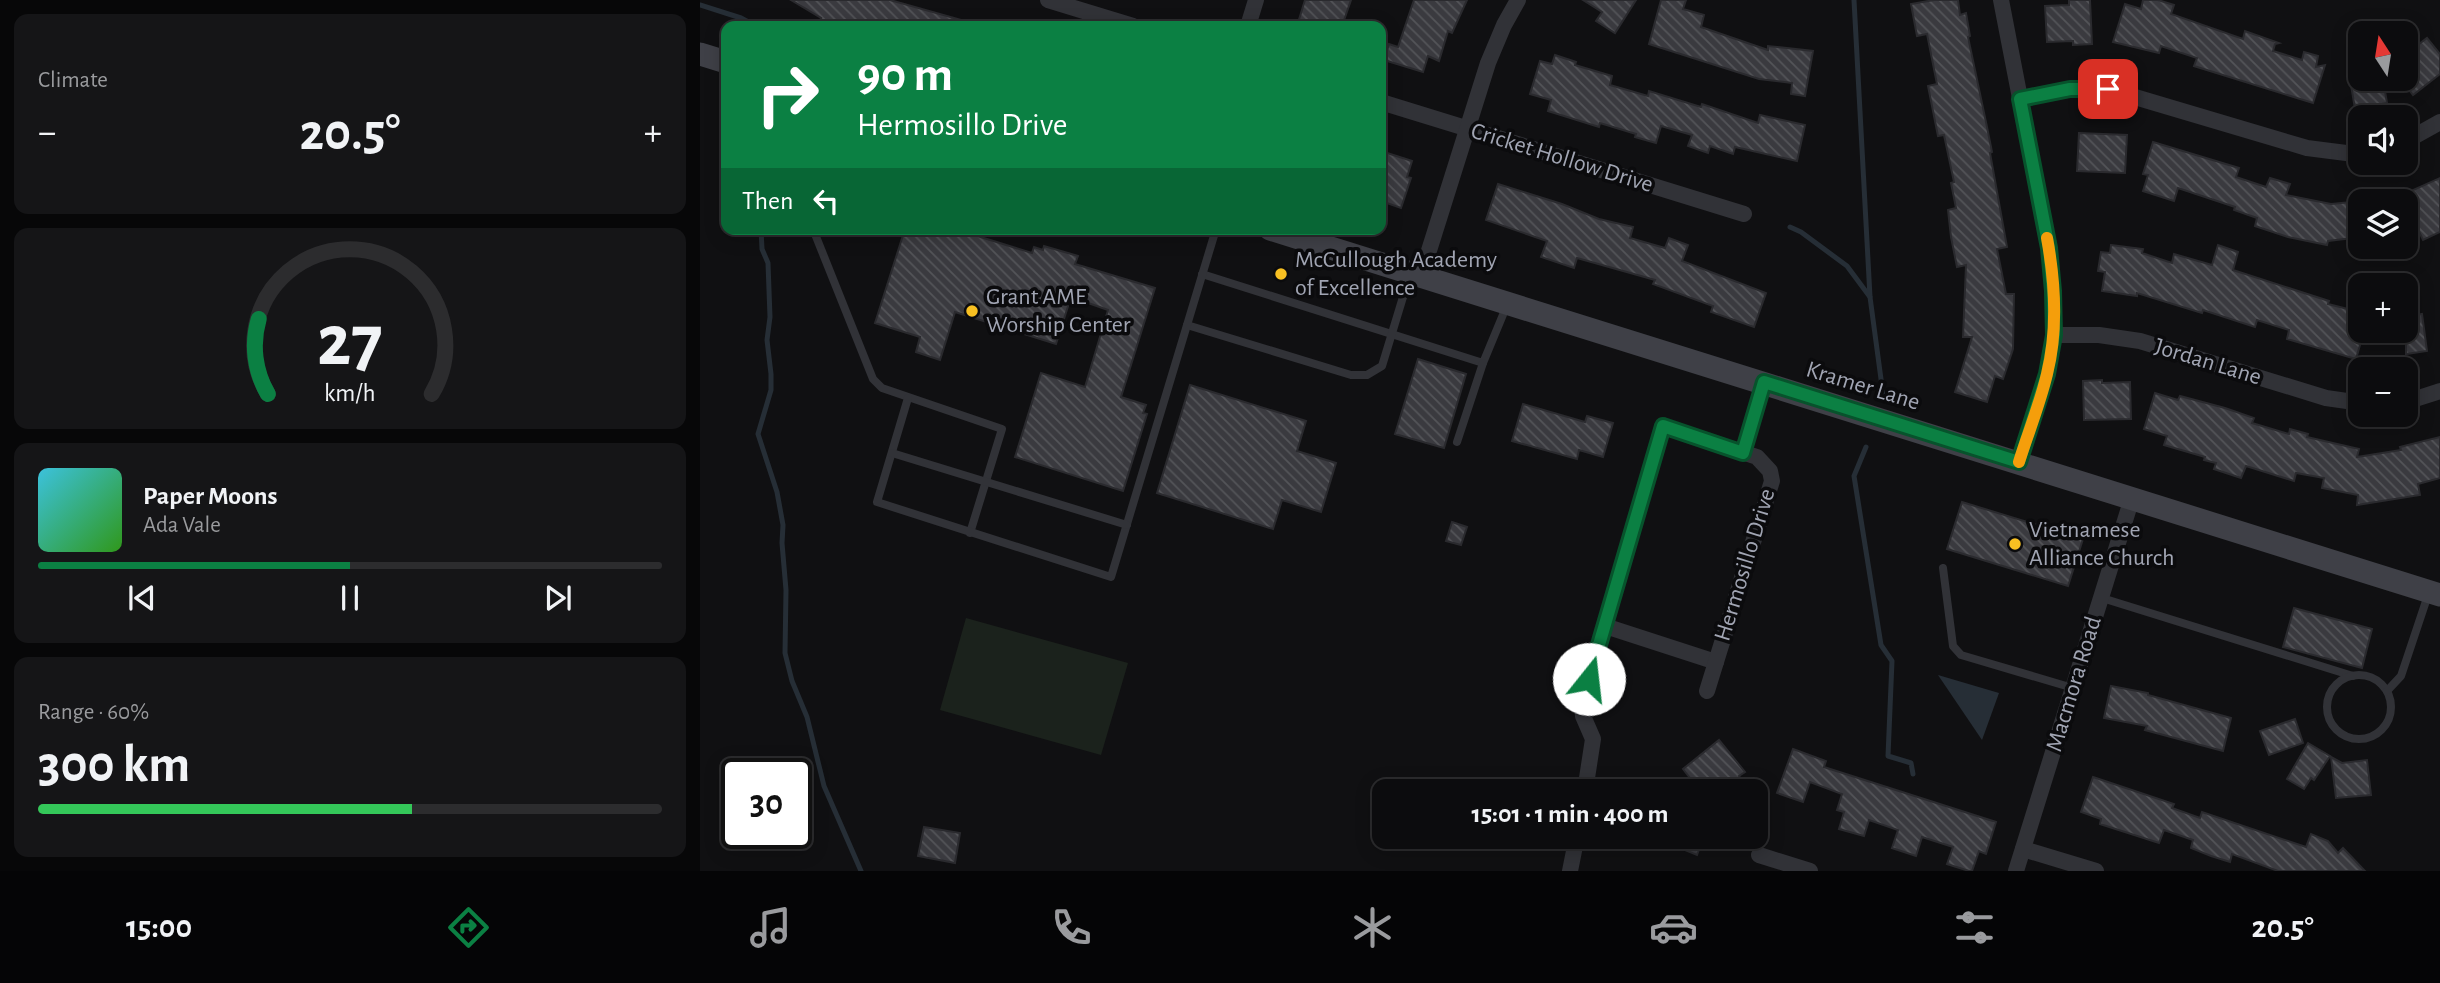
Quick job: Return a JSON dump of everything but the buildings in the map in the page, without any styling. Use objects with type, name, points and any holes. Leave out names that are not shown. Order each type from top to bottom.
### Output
[{"type":"street","points":[[1048,0],[1117,21]]},
{"type":"street","points":[[1250,21],[1256,0]]},
{"type":"street","points":[[1420,276],[1488,63],[1518,0]]},
{"type":"street","points":[[2001,0],[2049,248],[2053,291],[2054,335],[2047,374],[2019,462]]},
{"type":"street","points":[[700,54],[721,60]]},
{"type":"street","points":[[2020,99],[2070,89],[2108,89],[2307,148],[2348,153]]},
{"type":"street","name":"Cricket Hollow Drive","points":[[1386,104],[1744,214]]},
{"type":"street","points":[[2418,134],[2440,122]]},
{"type":"street","name":"Kramer Lane","points":[[1289,235],[2435,593]]},
{"type":"street","name":"Jordan Lane","points":[[2054,335],[2099,335],[2140,341],[2326,398],[2348,401]]},
{"type":"street","points":[[1743,453],[1764,382]]},
{"type":"street","points":[[2418,398],[2440,391]]},
{"type":"street","name":"Hermosillo Drive","points":[[1605,626],[1663,426],[1757,457],[1770,471],[1772,481],[1707,691]]},
{"type":"street","name":"Macmora Road","points":[[2016,871],[2132,498]]},
{"type":"street","points":[[1587,779],[1594,739],[1583,716],[1582,705],[1605,626],[1716,662]]},
{"type":"street","points":[[1570,871],[1574,849]]},
{"type":"street","points":[[2023,849],[2096,871]]},
{"type":"street","points":[[1759,855],[1810,871]]},
{"type":"lane","points":[[815,235],[873,379],[882,388],[1002,429],[970,533]]},
{"type":"lane","points":[[908,398],[877,502],[1111,577],[1214,235]]},
{"type":"lane","points":[[1202,274],[1482,363]]},
{"type":"lane","points":[[1187,325],[1351,375],[1367,375],[1382,366],[1403,297],[1420,276]]},
{"type":"lane","points":[[1457,442],[1482,363],[1508,303]]},
{"type":"lane","points":[[892,453],[1127,525]]},
{"type":"lane","points":[[1943,568],[1953,646],[1961,655],[2073,688]]},
{"type":"lane","points":[[2387,691],[2402,676],[2435,593]]},
{"type":"lane","points":[[2102,598],[2353,676],[2376,680],[2387,691],[2391,711],[2382,730],[2362,739],[2342,734],[2334,727],[2329,717],[2329,696],[2343,680],[2353,676]]},
{"type":"shaded area","points":[[966,618],[1128,663],[1101,755],[940,710]]},
{"type":"shaded area","points":[[1938,675],[1999,693],[1982,740]]},
{"type":"waterway","points":[[1854,0],[1870,297]]},
{"type":"waterway","points":[[700,5],[747,21]]},
{"type":"waterway","points":[[1790,227],[1847,266],[1870,297],[1883,394]]},
{"type":"waterway","points":[[761,235],[762,249],[768,263],[770,317],[767,340],[771,390],[758,434],[777,492],[783,525],[785,653],[792,681],[807,717],[824,786],[861,871]]},
{"type":"waterway","points":[[1866,447],[1854,476],[1881,645],[1892,661],[1888,756],[1911,763],[1913,774]]},
{"type":"slow traffic","points":[[2019,462],[2047,374],[2054,335],[2053,291],[2047,238]]},
{"type":"place","name":"McCullough Academy of Excellence","points":[[1281,274]]},
{"type":"place","name":"Grant AME Worship Center","points":[[972,311]]},
{"type":"place","name":"Vietnamese Alliance Church","points":[[2015,544]]},
{"type":"route","points":[[1589,679],[1663,426],[1743,453],[1764,382],[2019,462],[2047,374],[2054,335],[2049,248],[2020,99],[2070,89],[2108,89]]}]
